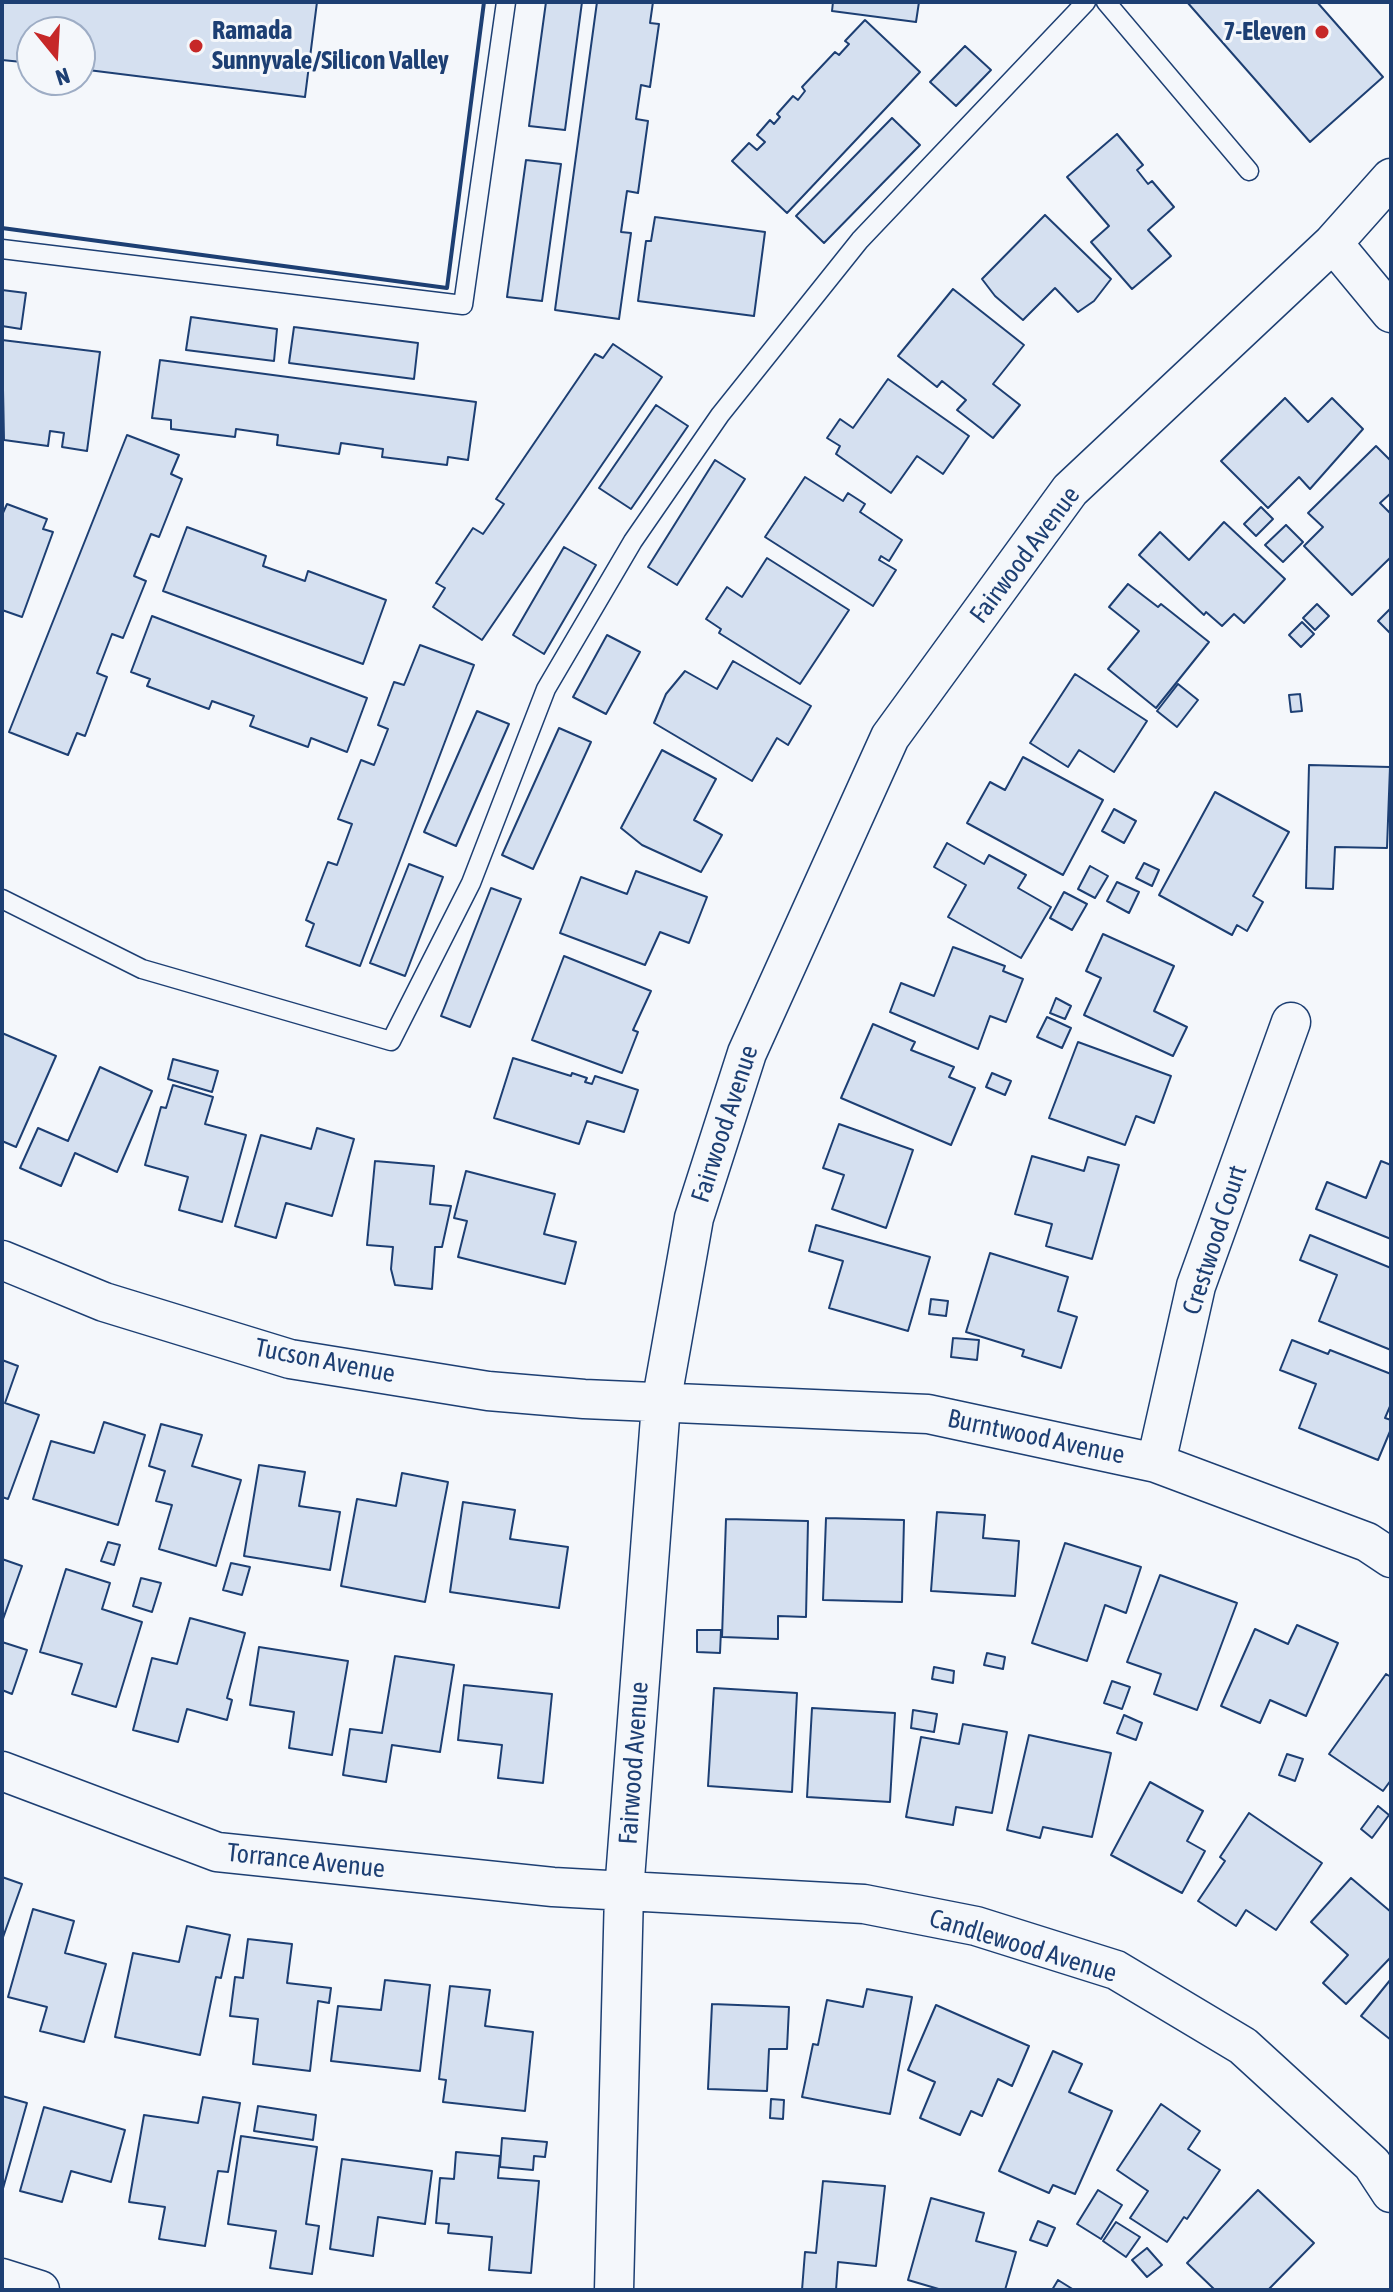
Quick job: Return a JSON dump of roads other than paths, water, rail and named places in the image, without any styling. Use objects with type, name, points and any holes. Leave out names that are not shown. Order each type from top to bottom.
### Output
[{"type":"street","name":"Fairwood Avenue","points":[[614,2290],[624,1892],[661,1404],[694,1218],[747,1053],[890,737],[1070,490],[1333,243],[1391,178]]},
{"type":"street","points":[[1333,243],[1391,313]]},
{"type":"street","name":"Crestwood Court","points":[[1156,1463],[1196,1286],[1291,1022]]},
{"type":"street","name":"Tucson Avenue","points":[[2,1260],[104,1302],[290,1359],[488,1391],[661,1404]]},
{"type":"street","name":"Burntwood Avenue","points":[[661,1404],[928,1414],[1156,1463],[1367,1542],[1391,1558]]},
{"type":"street","name":"Torrance Avenue","points":[[2,1771],[217,1852],[624,1892]]},
{"type":"street","name":"Candlewood Avenue","points":[[624,1892],[864,1904],[976,1926],[1116,1970],[1243,2046],[1372,2164],[1391,2193]]},
{"type":"street","points":[[2,2278],[40,2290]]},
{"type":"lane","points":[[2,249],[463,305],[506,2]]},
{"type":"lane","points":[[2,899],[142,969],[391,1041],[471,883],[546,689],[633,541],[720,415],[860,240],[1086,2]]},
{"type":"lane","points":[[1106,2],[1249,171]]},
{"type":"place","name":"7-Eleven","points":[[1322,32]]},
{"type":"place","name":"Ramada Sunnyvale/Silicon Valley","points":[[196,46]]}]
